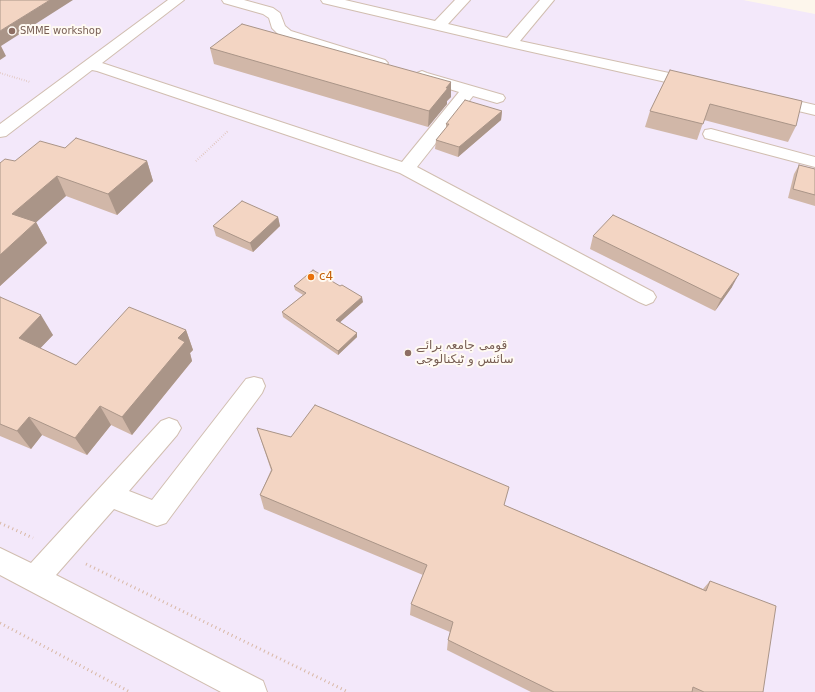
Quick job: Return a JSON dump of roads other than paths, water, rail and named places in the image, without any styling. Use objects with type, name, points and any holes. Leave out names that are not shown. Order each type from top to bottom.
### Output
[{"type":"street","points":[[0,132],[177,0]]},
{"type":"street","points":[[229,0],[268,11],[278,21],[279,28],[286,34],[396,68]]},
{"type":"street","points":[[328,0],[510,43],[713,88]]},
{"type":"street","points":[[438,26],[463,0]]},
{"type":"street","points":[[510,43],[547,0]]},
{"type":"street","points":[[89,65],[406,169],[646,297]]},
{"type":"street","points":[[410,72],[497,98]]},
{"type":"street","points":[[406,169],[469,90]]},
{"type":"street","points":[[760,98],[815,110]]},
{"type":"street","points":[[711,134],[815,162]]},
{"type":"street","points":[[110,495],[157,514],[254,386]]},
{"type":"street","points":[[35,579],[169,428]]},
{"type":"street","points":[[0,561],[252,692]]},
{"type":"place","name":"SMME workshop","points":[[12,31]]},
{"type":"place","name":"c4","points":[[311,277]]},
{"type":"place","name":"قومی جامعہ برائے سائنس و ٹیکنالوجی","points":[[408,353]]}]
